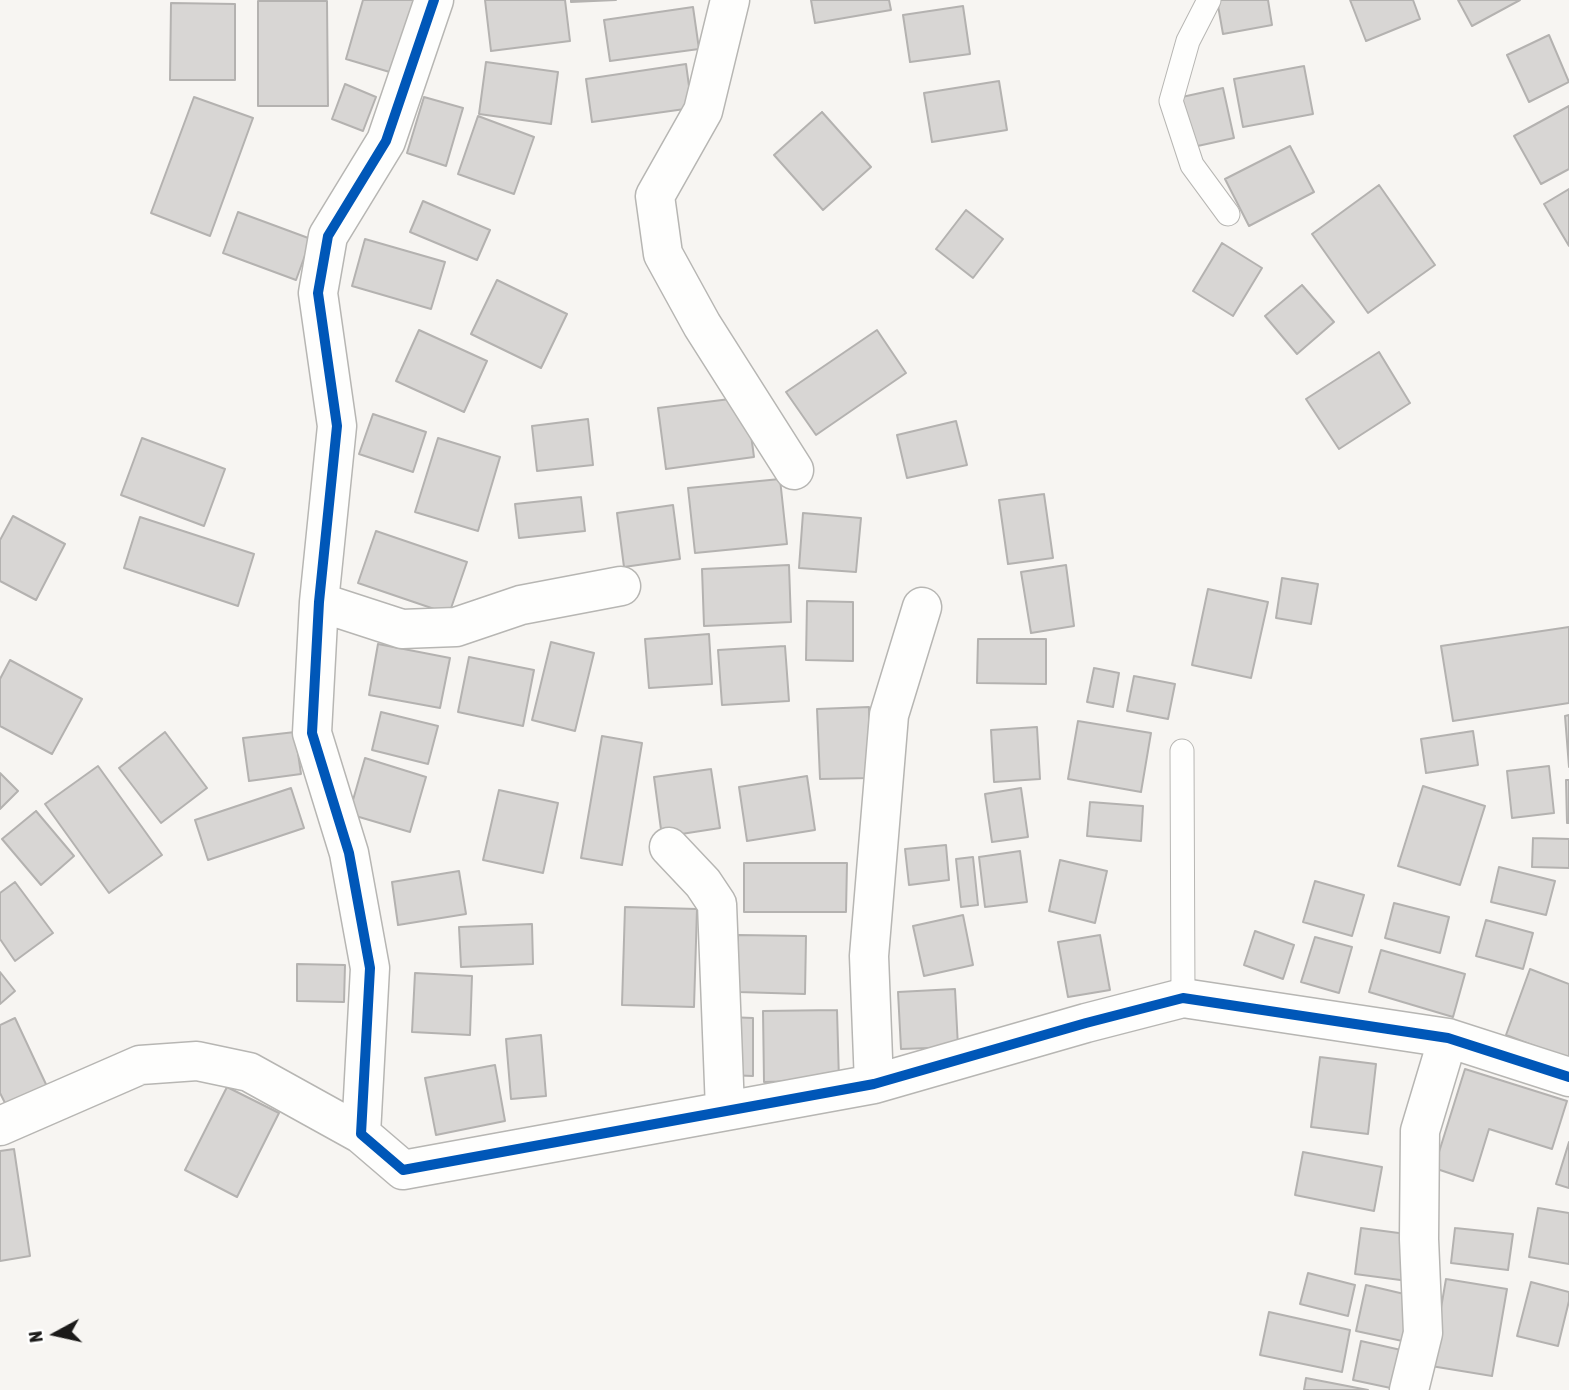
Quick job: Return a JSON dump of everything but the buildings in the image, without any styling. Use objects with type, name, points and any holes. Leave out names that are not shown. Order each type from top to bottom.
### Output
[{"type":"street","points":[[361,1134],[370,968],[349,853],[312,733],[319,602],[337,426],[318,293],[328,236],[386,141],[434,0]]},
{"type":"street","points":[[730,0],[703,111],[655,197],[656,208],[663,254],[702,325],[794,470]]},
{"type":"street","points":[[319,602],[402,629],[456,627],[521,606],[621,586]]},
{"type":"street","points":[[874,1084],[869,956],[889,715],[922,607]]},
{"type":"street","points":[[669,847],[703,883],[717,904],[725,1110]]},
{"type":"street","points":[[0,1126],[140,1065],[197,1061],[249,1072],[361,1134],[403,1170],[874,1084],[1183,998],[1448,1038],[1569,1077]]},
{"type":"street","points":[[1409,1390],[1423,1333],[1419,1239],[1420,1131],[1448,1038]]},
{"type":"lane","points":[[1209,0],[1188,41],[1171,101],[1192,165],[1228,214]]},
{"type":"lane","points":[[1182,751],[1183,998]]},
{"type":"cycle path","points":[[434,0],[386,141],[328,236],[318,293],[337,426],[319,602],[312,733],[349,853],[370,968],[361,1134],[403,1170],[874,1084],[1183,998],[1448,1038],[1569,1077]]}]
